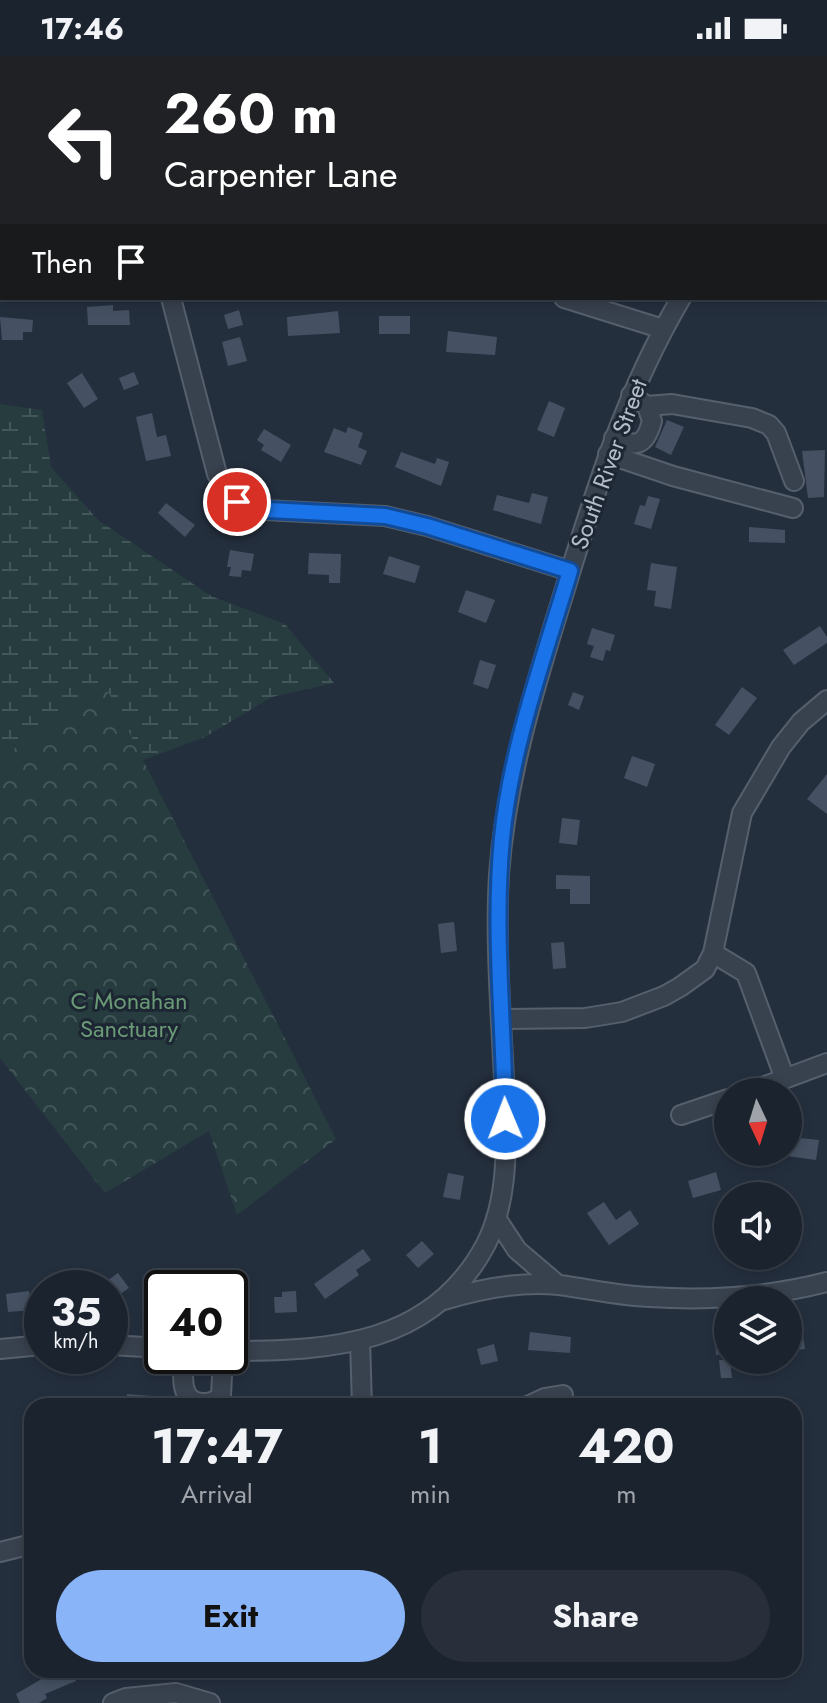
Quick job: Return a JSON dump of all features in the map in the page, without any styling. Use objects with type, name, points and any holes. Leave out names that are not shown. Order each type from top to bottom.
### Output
[{"type":"street","points":[[172,300],[217,474],[237,502],[249,509],[385,516],[570,571]]},
{"type":"street","points":[[570,300],[663,329]]},
{"type":"street","name":"South River Street","points":[[248,1350],[320,1348],[360,1340],[418,1317],[444,1300],[464,1278],[486,1244],[496,1218],[503,1183],[505,1138],[499,879],[508,795],[522,734],[570,571],[611,446],[639,400],[663,329],[680,300]]},
{"type":"street","points":[[611,446],[638,444],[645,439],[652,421],[639,400]]},
{"type":"street","points":[[639,400],[752,418],[769,425],[776,433],[794,481]]},
{"type":"street","points":[[611,446],[673,476],[793,508]]},
{"type":"street","points":[[502,1019],[585,1018],[622,1012],[664,996],[705,969],[713,953],[742,813],[781,747],[801,722],[827,700]]},
{"type":"street","points":[[713,953],[746,973],[785,1078]]},
{"type":"street","points":[[788,1078],[827,1063]]},
{"type":"street","points":[[681,1115],[714,1104]]},
{"type":"street","points":[[496,1218],[517,1250],[558,1285]]},
{"type":"street","points":[[444,1300],[512,1286],[558,1285],[638,1297],[714,1298],[768,1295],[827,1282]]},
{"type":"street","points":[[360,1340],[362,1398]]},
{"type":"street","points":[[0,1349],[24,1347]]},
{"type":"street","points":[[182,1374],[186,1395],[190,1398]]},
{"type":"street","points":[[216,1398],[221,1395],[222,1374]]},
{"type":"street","points":[[545,1398],[563,1395]]},
{"type":"street","points":[[0,1552],[24,1546]]},
{"type":"street","points":[[113,1703],[126,1698],[176,1693],[210,1703]]},
{"type":"green space","points":[[0,404],[42,410],[51,467],[98,520],[211,596],[285,624],[334,683],[272,697],[205,737],[122,768],[0,786]]},
{"type":"green space","name":"C Monahan Sanctuary","points":[[106,687],[336,1139],[237,1215],[209,1131],[105,1193],[0,1058],[0,758]]},
{"type":"building","points":[[113,305],[113,311],[129,310],[130,325],[88,325],[87,307]]},
{"type":"building","points":[[239,310],[243,325],[228,329],[224,315]]},
{"type":"building","points":[[338,311],[340,333],[288,336],[287,317]]},
{"type":"building","points":[[379,316],[410,316],[410,334],[379,334]]},
{"type":"building","points":[[0,317],[33,320],[32,332],[23,332],[23,340],[2,340]]},
{"type":"building","points":[[448,331],[497,337],[495,355],[446,352]]},
{"type":"building","points":[[240,337],[247,361],[228,366],[222,342]]},
{"type":"building","points":[[134,372],[139,384],[124,390],[119,378]]},
{"type":"building","points":[[82,373],[98,399],[84,408],[67,383]]},
{"type":"building","points":[[549,401],[565,408],[554,437],[537,430]]},
{"type":"building","points":[[152,413],[157,437],[166,435],[171,456],[146,461],[136,417]]},
{"type":"building","points":[[667,420],[684,427],[671,455],[655,447]]},
{"type":"building","points":[[348,427],[363,433],[358,447],[367,451],[361,465],[324,452],[334,428],[346,433]]},
{"type":"building","points":[[264,429],[291,445],[281,462],[261,450],[264,445],[257,440]]},
{"type":"building","points":[[825,450],[824,497],[808,498],[802,451]]},
{"type":"building","points":[[401,452],[435,464],[437,458],[449,462],[441,486],[395,467]]},
{"type":"building","points":[[532,493],[548,497],[541,524],[493,510],[497,495],[529,503]]},
{"type":"building","points":[[648,496],[660,499],[651,529],[634,524],[640,505],[645,506]]},
{"type":"building","points":[[166,503],[195,525],[185,537],[158,513]]},
{"type":"building","points":[[749,527],[785,530],[785,543],[749,542]]},
{"type":"building","points":[[230,550],[254,554],[251,571],[242,570],[241,577],[229,576]]},
{"type":"building","points":[[309,553],[341,554],[340,583],[329,583],[329,575],[308,574]]},
{"type":"building","points":[[389,556],[420,566],[415,583],[383,574]]},
{"type":"building","points":[[651,563],[677,567],[671,609],[654,606],[656,591],[647,590]]},
{"type":"building","points":[[466,590],[495,600],[486,623],[458,612]]},
{"type":"building","points":[[820,626],[827,643],[794,665],[783,650]]},
{"type":"building","points":[[592,628],[615,635],[603,661],[590,657],[594,646],[587,644]]},
{"type":"building","points":[[480,660],[496,665],[488,689],[473,684]]},
{"type":"building","points":[[742,687],[757,698],[729,735],[715,725]]},
{"type":"building","points":[[573,692],[584,696],[579,710],[568,705]]},
{"type":"building","points":[[632,756],[655,764],[647,787],[624,778]]},
{"type":"building","points":[[827,774],[827,814],[807,799]]},
{"type":"building","points":[[562,818],[580,820],[577,845],[559,843]]},
{"type":"building","points":[[556,875],[590,876],[590,904],[570,904],[570,889],[556,889]]},
{"type":"building","points":[[454,922],[457,951],[441,953],[438,924]]},
{"type":"building","points":[[564,942],[566,968],[553,969],[551,943]]},
{"type":"building","points":[[802,1138],[819,1140],[816,1160],[802,1158]]},
{"type":"building","points":[[716,1172],[719,1182],[714,1182],[714,1192],[693,1198],[688,1181]]},
{"type":"building","points":[[448,1173],[464,1176],[460,1200],[443,1197]]},
{"type":"building","points":[[604,1202],[616,1220],[630,1210],[639,1224],[609,1245],[587,1213]]},
{"type":"building","points":[[422,1241],[434,1254],[418,1268],[406,1255]]},
{"type":"building","points":[[363,1249],[371,1260],[356,1270],[359,1275],[325,1299],[314,1284]]},
{"type":"building","points":[[296,1291],[297,1312],[275,1313],[274,1297],[282,1297],[282,1292]]},
{"type":"building","points":[[24,1292],[24,1311],[8,1312],[6,1294]]},
{"type":"building","points":[[530,1332],[571,1337],[570,1353],[528,1350]]},
{"type":"building","points":[[494,1344],[498,1361],[481,1365],[477,1349]]},
{"type":"building","points":[[721,1374],[732,1374],[732,1378],[721,1378]]},
{"type":"building","points":[[127,1394],[166,1397],[166,1398],[127,1398]]},
{"type":"building","points":[[43,1678],[75,1678],[76,1681],[45,1694],[47,1698],[39,1703],[20,1703],[16,1694]]},
{"type":"route","points":[[237,502],[249,509],[385,516],[570,571],[515,761],[503,834],[499,925],[505,1119]]}]
